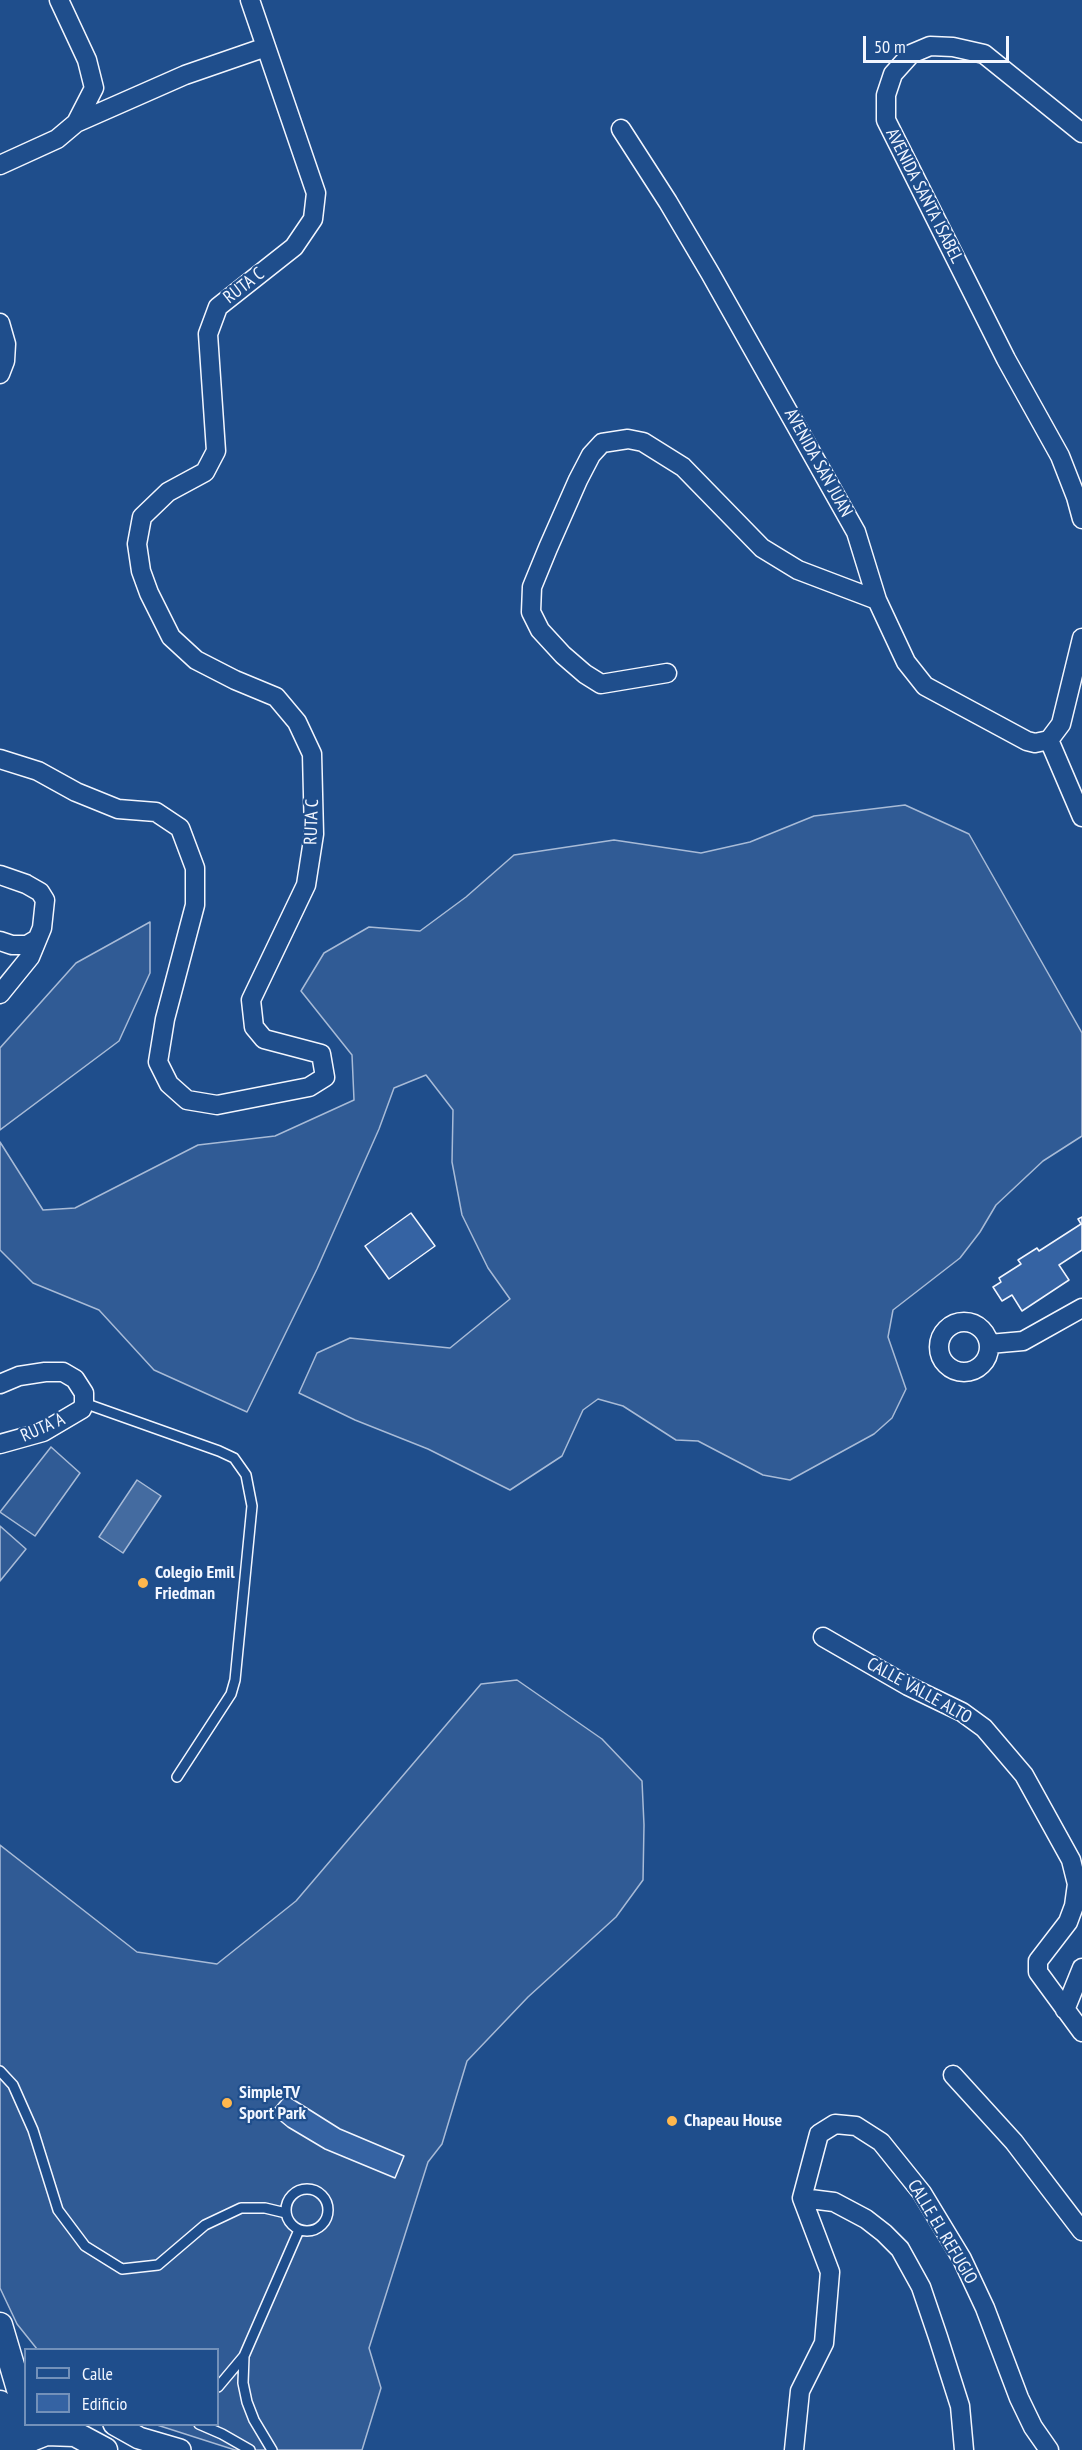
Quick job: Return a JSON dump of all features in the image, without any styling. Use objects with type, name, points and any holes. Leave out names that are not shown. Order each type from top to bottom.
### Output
[{"type":"main road","points":[[0,2315],[25,2348]]},
{"type":"main road","points":[[0,2325],[21,2387],[21,2420],[9,2450]]},
{"type":"main road","points":[[0,2360],[21,2387]]},
{"type":"main road","points":[[0,2403],[2,2450]]},
{"type":"main road","points":[[9,2450],[25,2426]]},
{"type":"main road","points":[[17,2450],[31,2439],[46,2433],[69,2429],[105,2450]]},
{"type":"street","points":[[59,0],[87,60],[94,87],[76,123]]},
{"type":"street","name":"RUTA C","points":[[0,759],[38,771],[76,792],[118,808],[156,812],[180,828],[195,868],[195,905],[165,1019],[158,1062],[169,1084],[187,1100],[217,1105],[309,1087],[325,1077],[321,1054],[264,1039],[254,1027],[251,1000],[306,885],[314,834],[312,754],[297,722],[276,697],[196,660],[171,637],[149,593],[141,571],[137,544],[142,517],[168,492],[205,472],[216,451],[208,334],[218,307],[294,247],[313,219],[316,193],[250,0]]},
{"type":"street","name":"AVENIDA SANTA ISABEL","points":[[1082,133],[984,54],[953,47],[930,46],[911,54],[893,74],[886,95],[886,120],[1006,359],[1060,456],[1082,519]]},
{"type":"street","points":[[0,165],[57,140],[76,123],[185,75],[266,47]]},
{"type":"street","name":"AVENIDA SAN JUAN","points":[[621,129],[710,273],[856,532],[877,600],[906,662],[925,686],[1027,741],[1035,743],[1050,740]]},
{"type":"street","points":[[0,323],[6,345],[5,361],[0,374]]},
{"type":"street","points":[[667,673],[601,684],[563,656],[540,630],[531,612],[531,587],[578,480],[591,455],[602,444],[628,439],[643,442],[683,467],[762,548],[798,570],[877,600]]},
{"type":"street","points":[[1082,638],[1061,724],[1050,740],[1082,817]]},
{"type":"street","points":[[0,875],[26,884],[40,892],[45,900],[42,928],[30,957],[0,994]]},
{"type":"street","points":[[0,941],[12,945],[27,945],[37,939]]},
{"type":"street","points":[[989,1344],[1023,1341],[1082,1308]]},
{"type":"street","name":"RUTA A","points":[[0,1384],[19,1376],[63,1372],[75,1379],[84,1393],[84,1403],[81,1409],[43,1432],[0,1444]]},
{"type":"street","name":"CALLE VALLE ALTO","points":[[823,1637],[908,1686],[962,1712],[984,1728],[1024,1775],[1071,1860],[1077,1884],[1074,1906],[1068,1922],[1038,1960],[1038,1972],[1082,2032]]},
{"type":"street","points":[[1065,2010],[1082,1968]]},
{"type":"street","points":[[953,2075],[1014,2142],[1082,2231]]},
{"type":"street","name":"CALLE EL REFUGIO","points":[[802,2198],[819,2133],[835,2124],[856,2126],[881,2142],[922,2193],[962,2259],[985,2308],[1019,2398],[1033,2427],[1049,2450]]},
{"type":"street","points":[[794,2450],[800,2391],[824,2343],[830,2272],[802,2198],[834,2202],[885,2232],[900,2249],[921,2287],[960,2406],[964,2450]]},
{"type":"street","points":[[118,2426],[140,2438],[180,2450]]},
{"type":"lane","points":[[84,1403],[219,1451],[234,1458],[246,1475],[252,1506],[235,1680],[231,1694],[177,1777]]},
{"type":"lane","points":[[0,2071],[13,2085],[33,2130],[58,2210],[85,2246],[123,2268],[158,2265],[205,2225],[241,2208],[265,2208],[286,2213]]},
{"type":"lane","points":[[300,2190],[315,2190],[326,2200],[328,2214],[321,2226],[308,2232],[299,2230],[288,2220],[286,2213],[289,2199],[300,2190]]},
{"type":"lane","points":[[219,2386],[244,2356],[299,2230]]},
{"type":"lane","points":[[244,2356],[243,2383],[247,2402],[254,2420],[272,2450]]},
{"type":"lane","points":[[204,2426],[250,2450]]},
{"type":"shaded area","points":[[905,805],[969,834],[1082,1033],[1082,1136],[1043,1161],[996,1205],[980,1232],[960,1258],[893,1310],[888,1337],[906,1389],[892,1418],[874,1434],[790,1480],[763,1475],[698,1441],[676,1440],[623,1406],[598,1399],[583,1410],[562,1456],[510,1490],[428,1449],[355,1420],[299,1393],[317,1353],[350,1338],[450,1348],[510,1299],[488,1268],[462,1215],[452,1162],[453,1110],[426,1075],[394,1088],[379,1129],[317,1269],[247,1412],[154,1370],[99,1310],[33,1283],[0,1250],[0,1142],[43,1210],[75,1208],[198,1145],[275,1136],[354,1100],[352,1055],[301,991],[324,953],[369,927],[420,931],[466,897],[514,855],[614,840],[701,853],[750,842],[814,816]]},
{"type":"shaded area","points":[[150,922],[150,973],[119,1041],[0,1130],[0,1048],[76,963]]},
{"type":"shaded area","points":[[51,1447],[80,1473],[35,1536],[0,1512]]},
{"type":"shaded area","points":[[137,1480],[161,1496],[123,1553],[99,1537]]},
{"type":"shaded area","points":[[0,1526],[26,1549],[0,1581]]},
{"type":"shaded area","name":"SimpleTV Sport Park","points":[[517,1680],[602,1739],[642,1781],[643,1880],[616,1917],[528,1997],[467,2061],[442,2144],[428,2162],[369,2348],[381,2388],[362,2450],[235,2450],[160,2426],[219,2426],[219,2348],[36,2348],[17,2324],[0,2288],[0,1845],[137,1952],[217,1964],[296,1901],[481,1684]]},
{"type":"building","points":[[411,1213],[435,1246],[389,1279],[365,1246]]},
{"type":"building","points":[[1082,1217],[1082,1250],[1059,1265],[1069,1280],[1022,1311],[1012,1295],[1002,1301],[993,1287],[1001,1282],[999,1278],[1021,1264],[1018,1260],[1037,1248],[1039,1251],[1081,1224],[1078,1219]]},
{"type":"building","points":[[286,2095],[340,2129],[404,2156],[395,2178],[325,2149],[288,2127],[271,2113]]},
{"type":"place","name":"Colegio Emil Friedman","points":[[143,1583]]},
{"type":"place","name":"SimpleTV Sport Park","points":[[227,2103]]},
{"type":"place","name":"Chapeau House","points":[[672,2121]]}]
